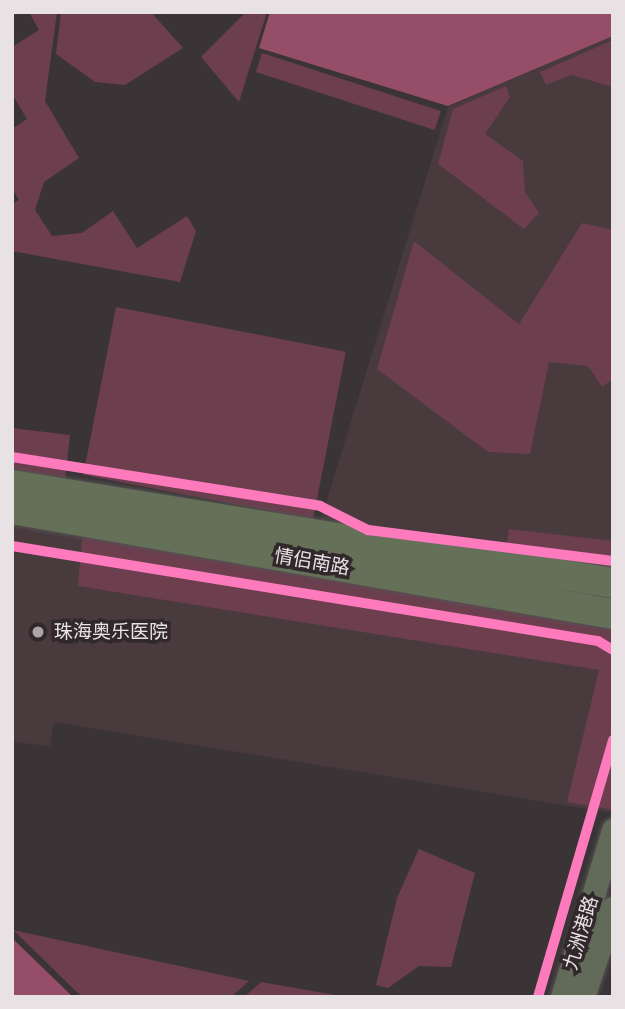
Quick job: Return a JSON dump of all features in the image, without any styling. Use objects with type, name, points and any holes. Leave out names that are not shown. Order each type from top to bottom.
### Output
[{"type":"highway","name":"情侣南路","points":[[12,485],[613,583]]},
{"type":"highway","name":"情侣南路","points":[[12,509],[613,614]]},
{"type":"street","name":"九洲港路","points":[[562,997],[613,830]]},
{"type":"street","name":"九洲港路","points":[[583,997],[613,908]]},
{"type":"shaded area","points":[[29,12],[57,12],[45,101],[79,158],[44,182],[35,210],[52,236],[82,233],[113,211],[137,248],[187,216],[196,231],[180,282],[12,251],[12,204],[19,200],[12,188],[12,129],[27,119],[12,94],[12,47],[39,30]]},
{"type":"shaded area","points":[[61,12],[151,12],[183,48],[125,85],[95,82],[56,54]]},
{"type":"shaded area","points":[[246,12],[267,12],[239,102],[201,57]]},
{"type":"shaded area","points":[[270,12],[613,12],[613,36],[448,106],[259,48]]},
{"type":"shaded area","points":[[613,36],[613,582],[316,535],[448,107]]},
{"type":"shaded area","points":[[613,40],[613,87],[571,75],[546,85],[540,72]]},
{"type":"shaded area","points":[[262,53],[441,111],[435,130],[256,72]]},
{"type":"shaded area","points":[[506,86],[510,97],[485,134],[523,161],[525,192],[539,213],[524,229],[438,164],[453,109]]},
{"type":"shaded area","points":[[582,223],[613,230],[613,379],[602,387],[588,366],[549,362],[530,454],[488,452],[377,369],[414,241],[519,324]]},
{"type":"shaded area","points":[[116,307],[346,352],[313,520],[83,475]]},
{"type":"shaded area","points":[[12,428],[70,435],[64,489],[12,480]]},
{"type":"shaded area","points":[[12,510],[613,613],[613,813],[54,722],[50,746],[12,742]]},
{"type":"shaded area","points":[[83,529],[613,617],[613,810],[567,802],[599,670],[78,586]]},
{"type":"shaded area","points":[[509,529],[613,541],[613,576],[504,558]]},
{"type":"shaded area","points":[[419,849],[475,873],[451,967],[419,966],[388,988],[376,985],[397,898]]},
{"type":"shaded area","points":[[13,930],[249,981],[231,997],[82,997]]},
{"type":"shaded area","points":[[12,938],[73,997],[12,997]]},
{"type":"shaded area","points":[[261,982],[347,997],[244,997]]},
{"type":"cycle path","points":[[12,457],[320,506],[368,530],[613,561]]},
{"type":"cycle path","points":[[12,546],[598,641],[613,650]]},
{"type":"cycle path","points":[[538,997],[613,740]]},
{"type":"place","name":"珠海奥乐医院","points":[[38,632]]}]
